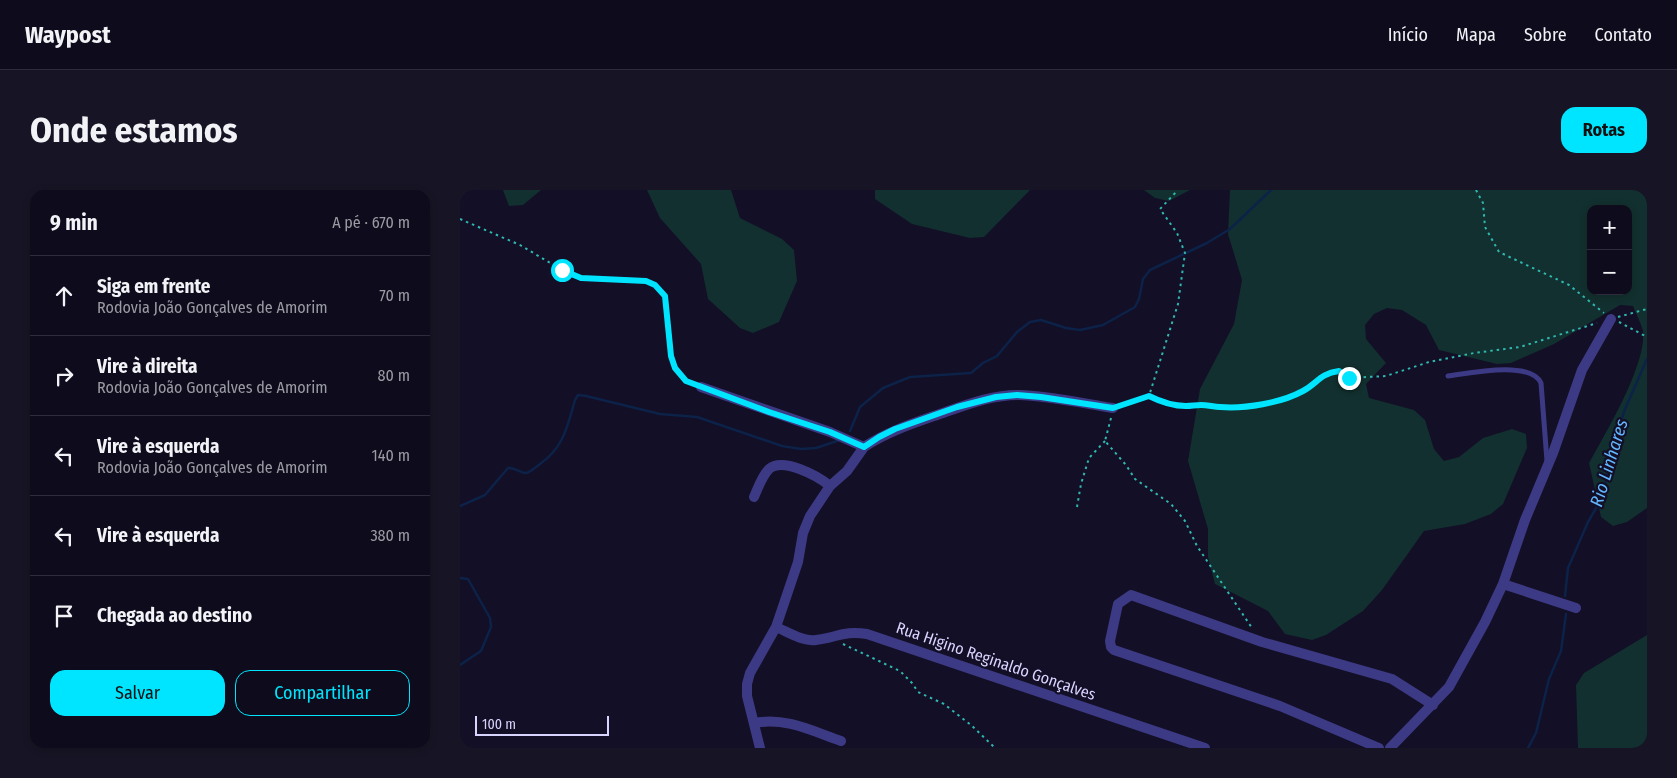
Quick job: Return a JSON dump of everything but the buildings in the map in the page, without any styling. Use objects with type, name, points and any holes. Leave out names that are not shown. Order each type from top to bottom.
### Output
[{"type":"street","points":[[1390,748],[1433,705],[1454,680],[1503,584],[1525,520],[1582,370],[1611,319]]},
{"type":"street","points":[[701,387],[830,432],[864,447]]},
{"type":"street","points":[[760,748],[747,696],[747,684],[750,673],[776,627],[798,562],[803,533],[810,516],[830,486],[847,471],[864,447],[895,429],[964,405],[996,397],[1017,395],[1041,397],[1113,408]]},
{"type":"street","points":[[754,497],[766,473],[775,465],[811,473],[830,486]]},
{"type":"street","points":[[1503,584],[1576,608]]},
{"type":"street","points":[[1380,748],[1280,706],[1114,650],[1111,647],[1110,641],[1118,604],[1130,595],[1262,642],[1392,680],[1433,705]]},
{"type":"street","name":"Rua Higino Reginaldo Gonçalves","points":[[776,627],[805,639],[816,640],[844,633],[856,632],[866,634],[1205,748]]},
{"type":"street","points":[[754,723],[777,721],[790,723],[841,741]]},
{"type":"lane","points":[[1448,376],[1518,370],[1532,373],[1539,378],[1541,383],[1547,466]]},
{"type":"path","points":[[1149,396],[1178,304],[1185,253],[1177,233],[1160,209],[1178,190]]},
{"type":"path","points":[[1476,190],[1483,203],[1485,227],[1499,252],[1569,285],[1611,319],[1647,336]]},
{"type":"path","points":[[460,219],[520,245],[562,270],[581,278],[646,281],[655,285],[665,296],[671,356],[675,368],[686,381],[701,387]]},
{"type":"path","points":[[1077,507],[1081,484],[1089,458],[1105,441],[1110,427],[1113,408],[1149,396],[1165,404],[1186,406],[1231,407],[1265,404],[1303,391],[1327,373],[1339,371],[1349,378],[1386,376],[1429,362],[1474,353],[1520,347],[1647,309]]},
{"type":"path","points":[[1105,441],[1126,465],[1135,479],[1171,504],[1262,642]]},
{"type":"path","points":[[829,637],[900,671],[918,692],[944,704],[971,725],[995,748]]},
{"type":"green space","points":[[503,190],[541,190],[523,205],[509,206]]},
{"type":"green space","points":[[647,190],[731,190],[740,218],[782,239],[794,250],[797,281],[779,322],[753,333],[740,328],[708,299],[701,264],[660,218]]},
{"type":"green space","points":[[875,190],[1030,190],[984,237],[970,238],[912,224],[875,199]]},
{"type":"green space","points":[[1144,190],[1190,190],[1169,201],[1155,198]]},
{"type":"green space","points":[[1230,190],[1647,190],[1647,508],[1627,522],[1613,526],[1601,517],[1589,463],[1624,398],[1638,361],[1643,331],[1633,306],[1620,305],[1554,344],[1511,363],[1497,364],[1439,350],[1426,325],[1402,310],[1387,308],[1374,314],[1365,325],[1366,339],[1386,363],[1366,384],[1369,398],[1414,410],[1425,420],[1434,449],[1444,461],[1459,457],[1483,438],[1512,429],[1526,434],[1527,448],[1503,504],[1491,514],[1465,524],[1424,531],[1382,590],[1363,611],[1326,635],[1312,640],[1285,634],[1268,611],[1215,584],[1208,557],[1208,529],[1188,461],[1200,389],[1234,324],[1242,280],[1228,234]]},
{"type":"green space","points":[[1647,635],[1647,748],[1578,748],[1576,685],[1584,673]]},
{"type":"waterway","points":[[850,431],[860,407],[883,388],[910,377],[971,373],[983,363],[997,356],[1017,332],[1030,322],[1041,320],[1066,328],[1080,330],[1103,325],[1135,307],[1139,299],[1143,279],[1150,270],[1207,243],[1230,229],[1271,190]]},
{"type":"waterway","name":"Rio Linhares","points":[[1565,596],[1568,568],[1604,490],[1614,441],[1625,409],[1647,359]]},
{"type":"waterway","points":[[460,506],[485,495],[508,468],[526,473],[530,472],[548,457],[564,436],[578,395],[660,414],[697,417],[782,446],[801,449],[816,448],[840,440]]},
{"type":"waterway","points":[[460,578],[468,579],[490,618],[491,627],[481,651],[460,665]]},
{"type":"waterway","name":"Rio Linhares","points":[[1528,748],[1536,733],[1549,679],[1561,651],[1566,614]]},
{"type":"route","points":[[562,270],[581,278],[646,281],[655,285],[665,296],[671,356],[675,368],[686,381],[769,412],[830,432],[864,447],[895,429],[939,415],[957,407],[996,397],[1017,395],[1041,397],[1113,408],[1149,396],[1165,404],[1202,405],[1221,408],[1241,407],[1265,404],[1292,396],[1303,391],[1327,373],[1339,371],[1349,378]]}]
